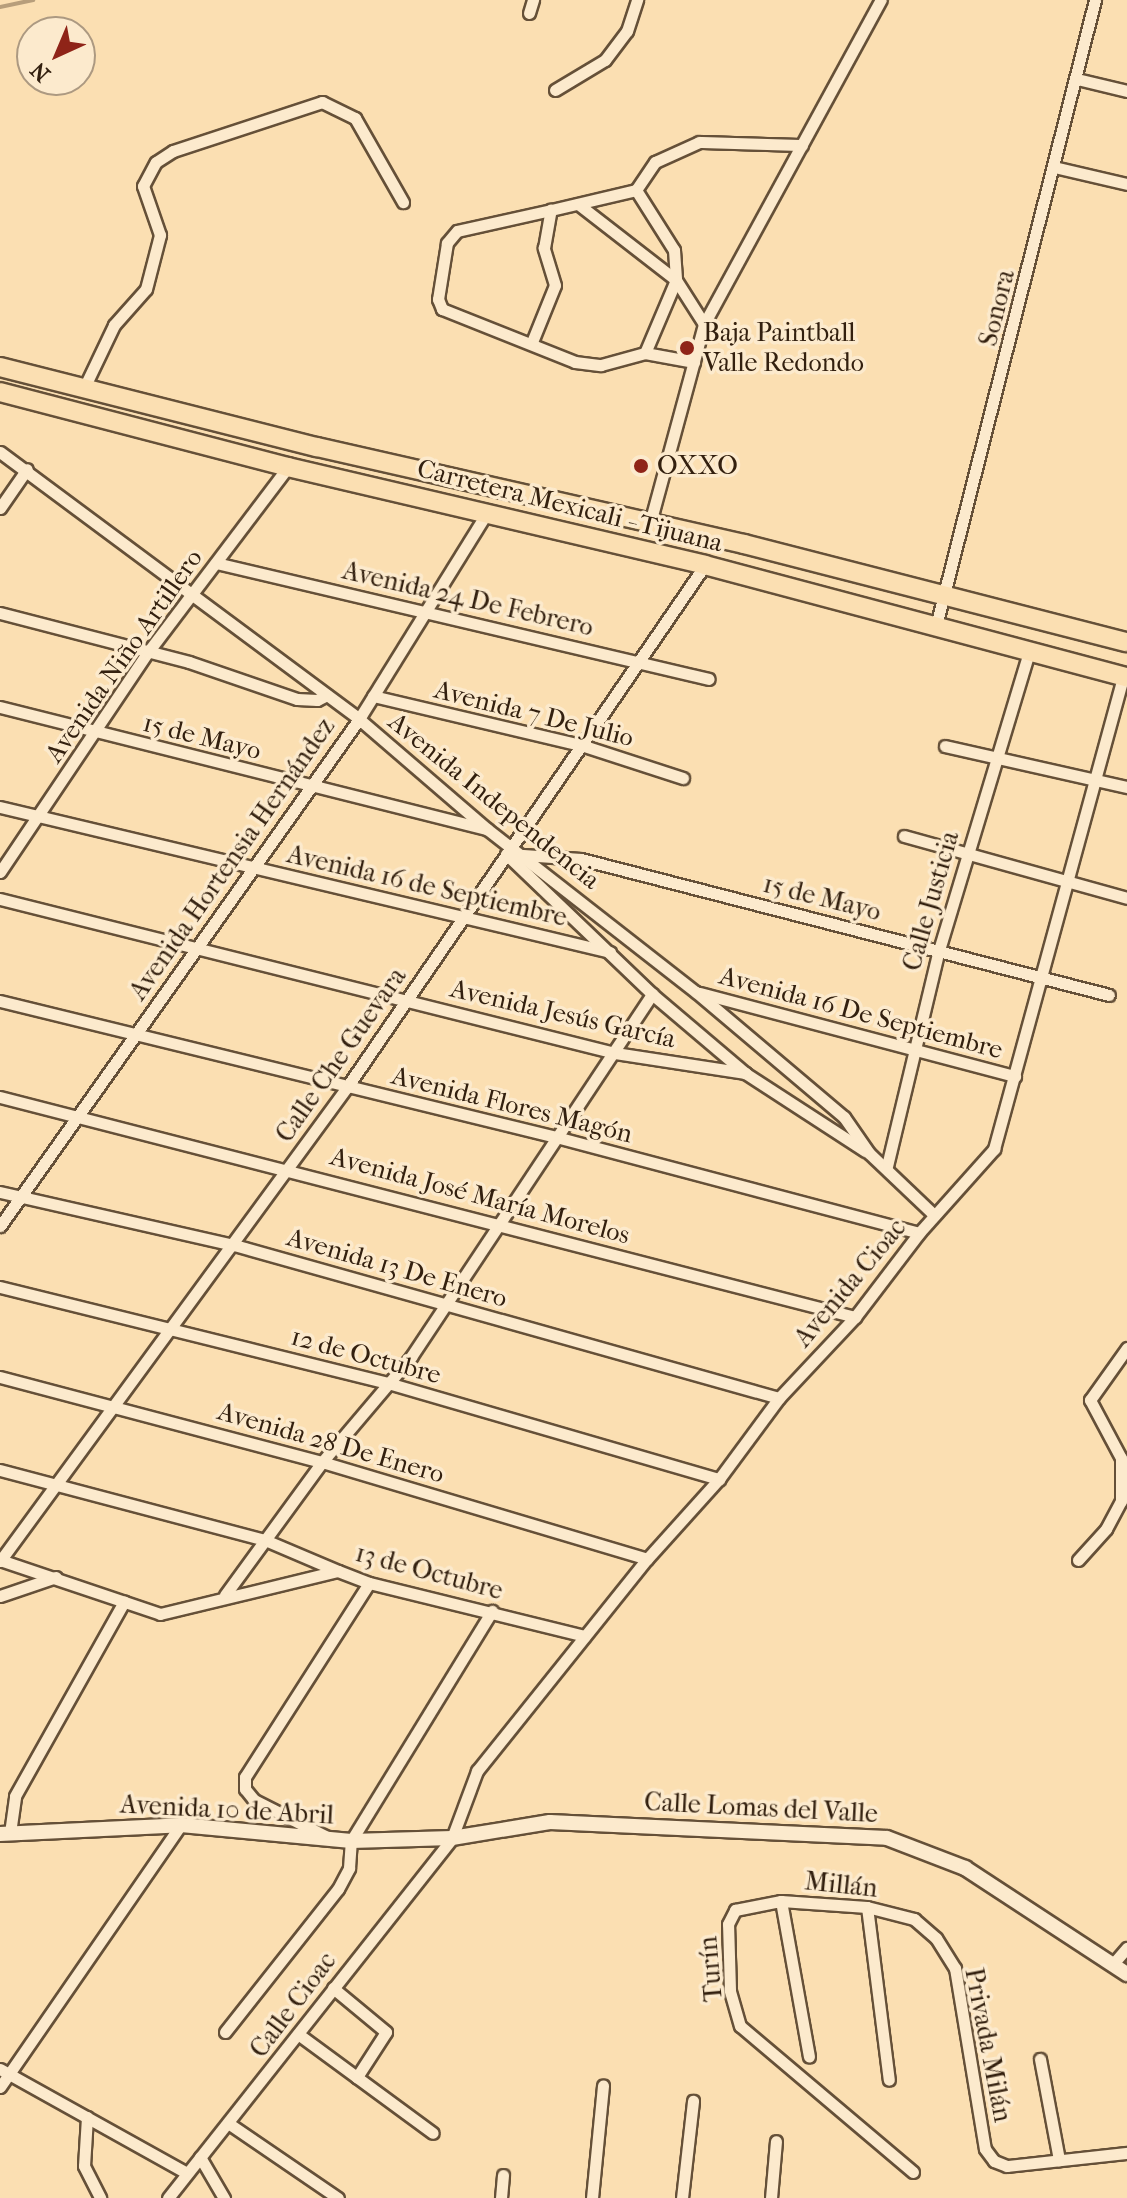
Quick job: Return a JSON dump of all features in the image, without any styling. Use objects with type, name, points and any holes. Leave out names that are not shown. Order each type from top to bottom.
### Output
[{"type":"main road","name":"Carretera Mexicali - Tijuana","points":[[0,367],[943,593],[1127,642]]},
{"type":"main road","name":"Carretera Mexicali - Tijuana","points":[[0,392],[288,467],[488,511],[705,565],[1125,676]]},
{"type":"street","points":[[529,13],[533,0]]},
{"type":"street","points":[[555,90],[605,60],[627,31],[637,0]]},
{"type":"street","points":[[650,523],[704,324],[881,0]]},
{"type":"street","name":"Sonora","points":[[936,626],[1095,0]]},
{"type":"street","points":[[1077,79],[1127,91]]},
{"type":"street","points":[[84,388],[114,325],[146,289],[160,235],[143,186],[156,162],[173,151],[322,102],[355,118],[403,202]]},
{"type":"street","points":[[694,362],[645,353],[601,365],[575,362],[532,342],[448,314],[438,299],[447,243],[457,231],[636,190],[655,162],[699,142],[802,145]]},
{"type":"street","points":[[1054,167],[1127,184]]},
{"type":"street","points":[[636,190],[674,250],[676,280],[645,353]]},
{"type":"street","points":[[578,204],[676,280],[704,324]]},
{"type":"street","points":[[532,342],[555,285],[544,248],[551,210]]},
{"type":"street","name":"Avenida Independencia","points":[[0,452],[27,469],[191,596],[359,719],[508,850],[522,855],[696,992],[844,1117],[869,1153],[887,1166],[934,1215]]},
{"type":"street","name":"Avenida Niño Artillero","points":[[0,872],[148,652],[288,467]]},
{"type":"street","points":[[0,508],[27,469]]},
{"type":"street","name":"Avenida Hortensia Hernández","points":[[0,1226],[359,719],[427,615],[488,511]]},
{"type":"street","name":"Avenida 24 De Febrero","points":[[216,563],[427,615],[642,660],[709,679]]},
{"type":"street","name":"Calle Che Guevara","points":[[0,1561],[347,1087],[508,850],[584,746],[705,565]]},
{"type":"street","points":[[0,613],[148,652],[297,699],[317,700],[327,695]]},
{"type":"street","name":"Calle Justicia","points":[[887,1166],[939,950],[1029,651]]},
{"type":"street","name":"Avenida Cioac","points":[[452,1838],[461,1803],[477,1771],[647,1559],[719,1479],[779,1398],[855,1317],[919,1233],[994,1149],[1065,881],[1125,676]]},
{"type":"street","name":"Avenida 7 De Julio","points":[[373,696],[584,746],[683,778]]},
{"type":"street","name":"15 de Mayo","points":[[0,707],[311,788],[487,829]]},
{"type":"street","points":[[945,746],[1127,787]]},
{"type":"street","name":"Avenida 16 de Septiembre","points":[[0,807],[610,952]]},
{"type":"street","points":[[904,836],[1127,898]]},
{"type":"street","points":[[508,850],[652,994],[745,1073],[822,1127],[869,1153]]},
{"type":"street","name":"15 de Mayo","points":[[522,855],[581,859],[1109,995]]},
{"type":"street","name":"Avenida Jesús García","points":[[0,899],[615,1053],[745,1073]]},
{"type":"street","name":"Avenida 16 De Septiembre","points":[[696,992],[1015,1076]]},
{"type":"street","points":[[225,1595],[322,1462],[388,1383],[445,1306],[652,994]]},
{"type":"street","name":"Avenida Flores Magón","points":[[0,1001],[556,1137],[919,1233]]},
{"type":"street","name":"Avenida José María Morelos","points":[[0,1097],[855,1317]]},
{"type":"street","name":"Avenida 13 De Enero","points":[[0,1192],[234,1245],[779,1398]]},
{"type":"street","name":"12 de Octubre","points":[[0,1287],[388,1383],[719,1479]]},
{"type":"street","points":[[1078,1560],[1106,1529],[1121,1501],[1121,1458],[1090,1400],[1127,1348]]},
{"type":"street","name":"Avenida 28 De Enero","points":[[0,1377],[115,1404],[322,1462],[647,1559]]},
{"type":"street","points":[[0,1470],[265,1540],[338,1571]]},
{"type":"street","name":"13 de Octubre","points":[[0,1561],[56,1577],[160,1614],[177,1614],[225,1595],[300,1583],[338,1571],[369,1583],[585,1636]]},
{"type":"street","points":[[0,1596],[56,1577]]},
{"type":"street","points":[[331,1839],[254,1800],[245,1789],[245,1777],[294,1693],[369,1583]]},
{"type":"street","points":[[5,1833],[15,1796],[124,1602]]},
{"type":"street","points":[[225,2032],[338,1889],[349,1868],[351,1841],[492,1611]]},
{"type":"street","name":"Calle Lomas del Valle","points":[[452,1838],[550,1822],[887,1838],[965,1868],[1127,1974]]},
{"type":"street","points":[[0,2087],[5,2072],[181,1825]]},
{"type":"street","name":"Avenida 10 de Abril","points":[[5,1833],[181,1825],[351,1841],[452,1838]]},
{"type":"street","name":"Calle Cioac","points":[[168,2198],[452,1838]]},
{"type":"street","points":[[781,1901],[809,2057]]},
{"type":"street","name":"Millán","points":[[735,1910],[781,1901],[867,1907],[914,1919],[936,1938]]},
{"type":"street","points":[[867,1907],[889,2080]]},
{"type":"street","name":"Turín","points":[[735,1910],[728,1924],[730,1990],[740,2026],[913,2172]]},
{"type":"street","name":"Privada Milán","points":[[936,1938],[955,1968],[985,2149],[994,2161],[1007,2166],[1059,2160]]},
{"type":"street","points":[[1112,1965],[1127,1948]]},
{"type":"street","points":[[333,1988],[386,2032],[357,2077]]},
{"type":"street","points":[[298,2034],[433,2133]]},
{"type":"street","points":[[1040,2059],[1059,2160],[1127,2153]]},
{"type":"street","points":[[5,2072],[187,2173]]},
{"type":"street","points":[[592,2198],[603,2086]]},
{"type":"street","points":[[682,2198],[693,2101]]},
{"type":"street","points":[[87,2117],[84,2166],[100,2198]]},
{"type":"street","points":[[228,2123],[338,2198]]},
{"type":"street","points":[[771,2198],[776,2141]]},
{"type":"street","points":[[200,2157],[224,2198]]},
{"type":"street","points":[[501,2198],[503,2175]]},
{"type":"waterway","points":[[0,7],[33,0]]},
{"type":"place","name":"Baja Paintball Valle Redondo","points":[[687,348]]},
{"type":"place","name":"OXXO","points":[[641,466]]}]
